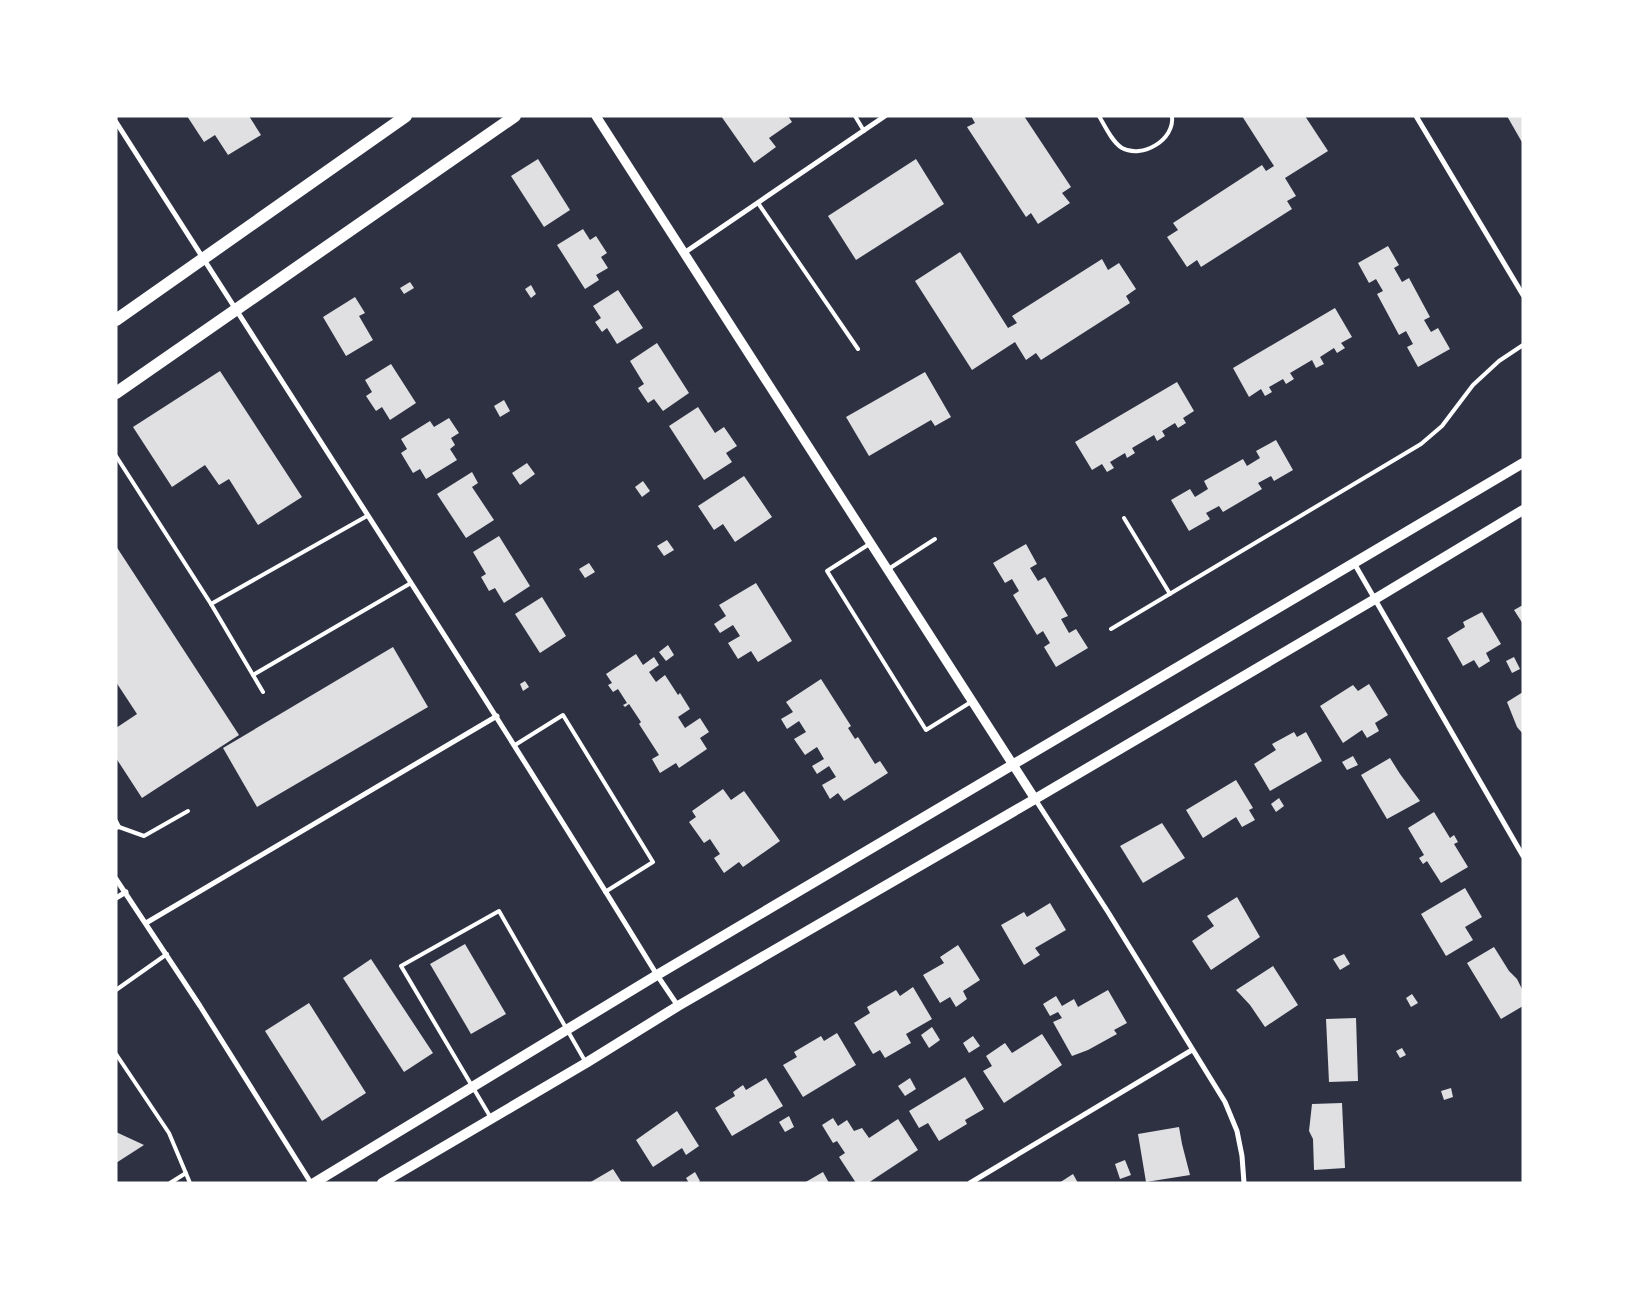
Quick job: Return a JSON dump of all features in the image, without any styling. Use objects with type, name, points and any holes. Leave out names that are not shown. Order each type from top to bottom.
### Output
[{"type":"main road","points":[[116,320],[406,116]]},
{"type":"main road","points":[[116,393],[515,116]]},
{"type":"main road","points":[[313,1183],[657,975],[1523,463]]},
{"type":"main road","points":[[382,1183],[586,1063],[678,1006],[1035,799],[1523,510]]},
{"type":"street","points":[[596,116],[1108,912],[1225,1102],[1237,1131],[1242,1156],[1244,1183]]},
{"type":"street","points":[[684,253],[885,116]]},
{"type":"street","points":[[1416,116],[1523,295]]},
{"type":"street","points":[[116,122],[515,744],[605,892],[678,1006]]},
{"type":"street","points":[[1354,563],[1523,856]]},
{"type":"street","points":[[146,923],[497,716]]},
{"type":"street","points":[[116,878],[167,954],[313,1183]]},
{"type":"street","points":[[116,898],[126,892]]},
{"type":"street","points":[[970,1183],[1192,1050]]},
{"type":"lane","points":[[855,116],[864,131]]},
{"type":"lane","points":[[1100,116],[1116,144],[1123,149],[1136,152],[1149,150],[1162,140],[1170,131],[1172,116]]},
{"type":"lane","points":[[758,203],[858,349]]},
{"type":"lane","points":[[1110,630],[1421,444],[1442,426],[1473,385],[1499,361],[1523,345]]},
{"type":"lane","points":[[116,456],[211,604],[263,692]]},
{"type":"lane","points":[[211,604],[368,516]]},
{"type":"lane","points":[[1124,518],[1170,594]]},
{"type":"lane","points":[[887,570],[935,539]]},
{"type":"lane","points":[[871,543],[827,570],[926,730],[972,702]]},
{"type":"lane","points":[[253,675],[411,583]]},
{"type":"lane","points":[[515,744],[562,715],[653,862],[605,892]]},
{"type":"lane","points":[[116,821],[118,828],[144,836],[188,811]]},
{"type":"lane","points":[[491,1118],[401,966],[499,911],[586,1063]]},
{"type":"lane","points":[[116,990],[167,954]]},
{"type":"lane","points":[[116,1054],[169,1133],[190,1183]]},
{"type":"lane","points":[[170,1183],[186,1172]]},
{"type":"building","points":[[187,116],[249,116],[261,135],[228,155],[215,135],[204,142]]},
{"type":"building","points":[[721,116],[788,116],[792,122],[769,138],[776,147],[754,163]]},
{"type":"building","points":[[971,116],[1024,116],[1071,187],[1062,193],[1070,203],[1038,224],[1031,213],[1026,217],[967,127],[975,123]]},
{"type":"building","points":[[1242,116],[1305,116],[1328,151],[1285,178],[1296,196],[1287,201],[1292,209],[1201,267],[1197,260],[1187,267],[1167,237],[1178,230],[1173,223],[1262,165],[1266,171],[1274,166]]},
{"type":"building","points":[[1507,116],[1523,116],[1523,144]]},
{"type":"building","points":[[538,159],[570,210],[544,227],[511,176]]},
{"type":"building","points":[[916,159],[944,204],[856,260],[828,216]]},
{"type":"building","points":[[583,229],[590,240],[596,236],[607,253],[601,257],[608,268],[596,275],[599,280],[585,289],[557,245]]},
{"type":"building","points":[[1388,246],[1399,265],[1394,268],[1402,282],[1409,278],[1430,317],[1424,320],[1431,332],[1438,328],[1450,349],[1418,367],[1407,347],[1413,344],[1406,331],[1399,335],[1377,294],[1383,291],[1376,279],[1369,283],[1358,263]]},
{"type":"building","points":[[960,252],[1008,328],[1017,323],[1012,316],[1102,259],[1108,270],[1119,263],[1136,289],[1126,296],[1130,303],[1041,360],[1036,353],[1026,360],[1015,342],[972,370],[915,281]]},
{"type":"building","points":[[410,282],[414,288],[404,294],[400,288]]},
{"type":"building","points":[[531,285],[536,294],[531,298],[525,289]]},
{"type":"building","points":[[618,290],[643,328],[617,344],[607,328],[602,332],[595,322],[601,318],[593,306]]},
{"type":"building","points":[[355,297],[365,313],[359,316],[373,340],[346,356],[323,317]]},
{"type":"building","points":[[1335,308],[1352,337],[1341,343],[1345,348],[1337,353],[1334,348],[1320,357],[1324,364],[1316,368],[1312,360],[1290,373],[1294,379],[1286,384],[1283,379],[1269,387],[1272,392],[1265,396],[1261,389],[1249,397],[1233,368]]},
{"type":"building","points":[[657,343],[689,393],[663,411],[654,399],[648,403],[638,388],[644,384],[630,361]]},
{"type":"building","points":[[391,364],[416,403],[390,420],[382,407],[376,411],[366,396],[372,392],[365,380]]},
{"type":"building","points":[[220,371],[302,497],[258,525],[229,479],[219,485],[205,465],[172,487],[133,427]]},
{"type":"building","points":[[925,372],[951,417],[935,426],[931,420],[869,456],[846,417]]},
{"type":"building","points":[[1177,382],[1194,411],[1183,418],[1186,423],[1178,428],[1175,423],[1162,431],[1165,436],[1157,441],[1154,435],[1132,448],[1135,453],[1127,458],[1125,453],[1110,462],[1114,468],[1107,472],[1102,464],[1092,470],[1075,442]]},
{"type":"building","points":[[504,400],[510,411],[500,417],[494,406]]},
{"type":"building","points":[[698,407],[715,433],[724,427],[737,446],[726,453],[732,462],[704,480],[669,426]]},
{"type":"building","points":[[449,418],[459,433],[451,438],[455,445],[450,449],[457,460],[426,479],[420,469],[413,473],[401,453],[407,449],[401,439],[430,421],[434,427]]},
{"type":"building","points":[[1276,440],[1293,470],[1274,481],[1271,476],[1258,483],[1262,489],[1223,512],[1219,506],[1206,513],[1210,519],[1189,531],[1171,500],[1190,489],[1195,497],[1208,489],[1204,481],[1243,459],[1247,466],[1260,458],[1256,451]]},
{"type":"building","points":[[527,463],[535,474],[520,485],[512,473]]},
{"type":"building","points":[[472,472],[478,483],[472,487],[494,520],[466,538],[437,494]]},
{"type":"building","points":[[744,476],[772,517],[735,542],[723,524],[714,530],[698,506]]},
{"type":"building","points":[[643,481],[650,491],[642,497],[635,487]]},
{"type":"building","points":[[499,536],[530,586],[504,603],[495,588],[489,591],[481,577],[486,574],[473,552]]},
{"type":"building","points":[[667,540],[674,550],[664,556],[657,546]]},
{"type":"building","points":[[1026,544],[1037,564],[1030,568],[1038,581],[1045,577],[1068,616],[1061,619],[1069,633],[1076,629],[1088,648],[1056,667],[1044,647],[1050,643],[1043,631],[1037,635],[1013,595],[1019,591],[1012,579],[1005,583],[993,563]]},
{"type":"building","points":[[116,546],[239,735],[142,798],[116,758],[116,728],[137,714],[116,682]]},
{"type":"building","points":[[589,563],[595,572],[585,578],[579,569]]},
{"type":"building","points":[[756,583],[792,641],[758,662],[751,651],[738,659],[728,643],[740,636],[733,625],[720,633],[714,624],[726,616],[719,605]]},
{"type":"building","points":[[542,597],[566,636],[540,653],[515,614]]},
{"type":"building","points":[[1523,605],[1523,624],[1514,610]]},
{"type":"building","points":[[1482,612],[1501,644],[1486,653],[1490,661],[1479,668],[1474,660],[1463,666],[1447,638],[1465,627],[1463,622]]},
{"type":"building","points":[[668,645],[674,655],[666,661],[659,652]]},
{"type":"building","points":[[393,647],[428,707],[257,807],[223,748]]},
{"type":"building","points":[[636,654],[643,665],[654,657],[659,665],[649,672],[656,682],[665,675],[678,695],[680,693],[690,709],[678,717],[685,728],[700,718],[709,732],[700,738],[707,749],[679,768],[676,763],[660,773],[652,759],[659,755],[639,724],[641,722],[629,704],[625,707],[623,705],[627,703],[618,689],[613,692],[608,685],[612,683],[606,674]]},
{"type":"building","points":[[1514,657],[1520,669],[1512,673],[1506,661]]},
{"type":"building","points":[[821,679],[851,726],[848,728],[855,739],[858,737],[875,764],[880,761],[888,773],[844,801],[838,793],[830,799],[822,785],[836,777],[829,766],[817,774],[812,766],[824,759],[817,747],[805,755],[794,739],[806,732],[799,721],[787,729],[781,719],[793,712],[786,702]]},
{"type":"building","points":[[525,681],[529,687],[523,691],[520,684]]},
{"type":"building","points":[[1369,684],[1388,715],[1375,723],[1379,731],[1367,738],[1362,730],[1343,743],[1320,706],[1353,685],[1358,691]]},
{"type":"building","points":[[1523,692],[1523,734],[1517,727],[1507,702]]},
{"type":"building","points":[[1294,732],[1297,737],[1306,732],[1322,761],[1270,791],[1254,764],[1276,750],[1272,744]]},
{"type":"building","points":[[1353,756],[1358,765],[1347,770],[1342,762]]},
{"type":"building","points":[[1390,758],[1420,801],[1387,819],[1361,775]]},
{"type":"building","points":[[1236,780],[1253,808],[1249,810],[1255,820],[1242,827],[1236,817],[1203,838],[1186,810]]},
{"type":"building","points":[[723,789],[731,800],[744,791],[780,841],[743,867],[739,862],[724,873],[714,858],[720,854],[710,839],[704,843],[689,822],[696,817],[692,811]]},
{"type":"building","points":[[1279,798],[1284,806],[1276,812],[1271,804]]},
{"type":"building","points":[[1434,812],[1450,838],[1454,835],[1458,842],[1454,844],[1468,867],[1441,883],[1427,861],[1423,864],[1419,858],[1424,855],[1408,828]]},
{"type":"building","points":[[1162,823],[1185,858],[1143,883],[1120,846]]},
{"type":"building","points":[[1465,888],[1482,917],[1465,927],[1473,940],[1446,956],[1421,914]]},
{"type":"building","points":[[1237,897],[1260,937],[1211,970],[1192,941],[1214,926],[1207,916]]},
{"type":"building","points":[[1050,903],[1066,930],[1035,948],[1040,955],[1024,965],[1001,925],[1024,912],[1027,917]]},
{"type":"building","points":[[465,944],[506,1014],[471,1034],[430,964]]},
{"type":"building","points":[[958,945],[980,980],[963,991],[967,999],[956,1007],[950,997],[940,1003],[923,975],[944,963],[940,957]]},
{"type":"building","points":[[1494,947],[1509,971],[1517,979],[1523,991],[1523,1006],[1501,1019],[1467,963]]},
{"type":"building","points":[[1344,954],[1350,964],[1340,970],[1333,959]]},
{"type":"building","points":[[371,959],[433,1053],[404,1072],[343,978]]},
{"type":"building","points":[[1273,966],[1298,1005],[1265,1027],[1250,1005],[1236,990]]},
{"type":"building","points":[[913,987],[932,1019],[906,1034],[911,1043],[885,1058],[880,1050],[873,1054],[854,1023],[870,1013],[867,1007],[896,990],[900,996]]},
{"type":"building","points":[[1108,990],[1127,1023],[1114,1030],[1117,1034],[1088,1050],[1072,1056],[1053,1022],[1062,1018],[1058,1012],[1050,1016],[1043,1004],[1056,996],[1062,1006],[1074,999],[1078,1007]]},
{"type":"building","points":[[1412,994],[1418,1003],[1411,1007],[1406,998]]},
{"type":"building","points":[[309,1003],[366,1093],[322,1121],[265,1031]]},
{"type":"building","points":[[1356,1018],[1358,1081],[1329,1082],[1326,1019]]},
{"type":"building","points":[[932,1027],[940,1040],[929,1048],[921,1035]]},
{"type":"building","points":[[837,1033],[856,1065],[803,1097],[783,1065],[797,1057],[794,1052],[821,1036],[824,1041]]},
{"type":"building","points":[[1042,1034],[1062,1065],[1004,1103],[983,1071],[992,1066],[986,1056],[1005,1043],[1012,1053]]},
{"type":"building","points":[[973,1036],[980,1046],[969,1053],[963,1043]]},
{"type":"building","points":[[1402,1048],[1406,1055],[1400,1058],[1396,1051]]},
{"type":"building","points":[[965,1077],[984,1109],[965,1120],[967,1124],[939,1141],[928,1123],[919,1128],[909,1111]]},
{"type":"building","points":[[766,1078],[783,1106],[732,1136],[715,1108],[735,1096],[733,1092],[743,1085],[746,1090]]},
{"type":"building","points":[[910,1078],[916,1089],[905,1096],[898,1086]]},
{"type":"building","points":[[1451,1088],[1453,1097],[1444,1100],[1441,1091]]},
{"type":"building","points":[[1342,1103],[1345,1168],[1314,1170],[1313,1139],[1309,1131],[1312,1104]]},
{"type":"building","points":[[677,1111],[699,1146],[686,1155],[682,1148],[653,1167],[636,1140]]},
{"type":"building","points":[[789,1116],[794,1127],[785,1132],[779,1122]]},
{"type":"building","points":[[833,1118],[838,1126],[847,1120],[854,1131],[862,1128],[869,1138],[898,1119],[918,1150],[868,1183],[856,1183],[839,1157],[845,1153],[837,1141],[833,1143],[822,1125]]},
{"type":"building","points":[[1179,1127],[1190,1175],[1146,1182],[1138,1134]]},
{"type":"building","points":[[116,1132],[144,1145],[116,1163]]},
{"type":"building","points":[[1125,1160],[1131,1175],[1120,1179],[1115,1164]]},
{"type":"building","points":[[613,1169],[622,1183],[589,1183]]},
{"type":"building","points":[[695,1172],[700,1181],[689,1183],[686,1178]]},
{"type":"building","points":[[823,1172],[829,1183],[804,1183]]},
{"type":"building","points":[[1073,1174],[1078,1183],[1059,1183]]}]
